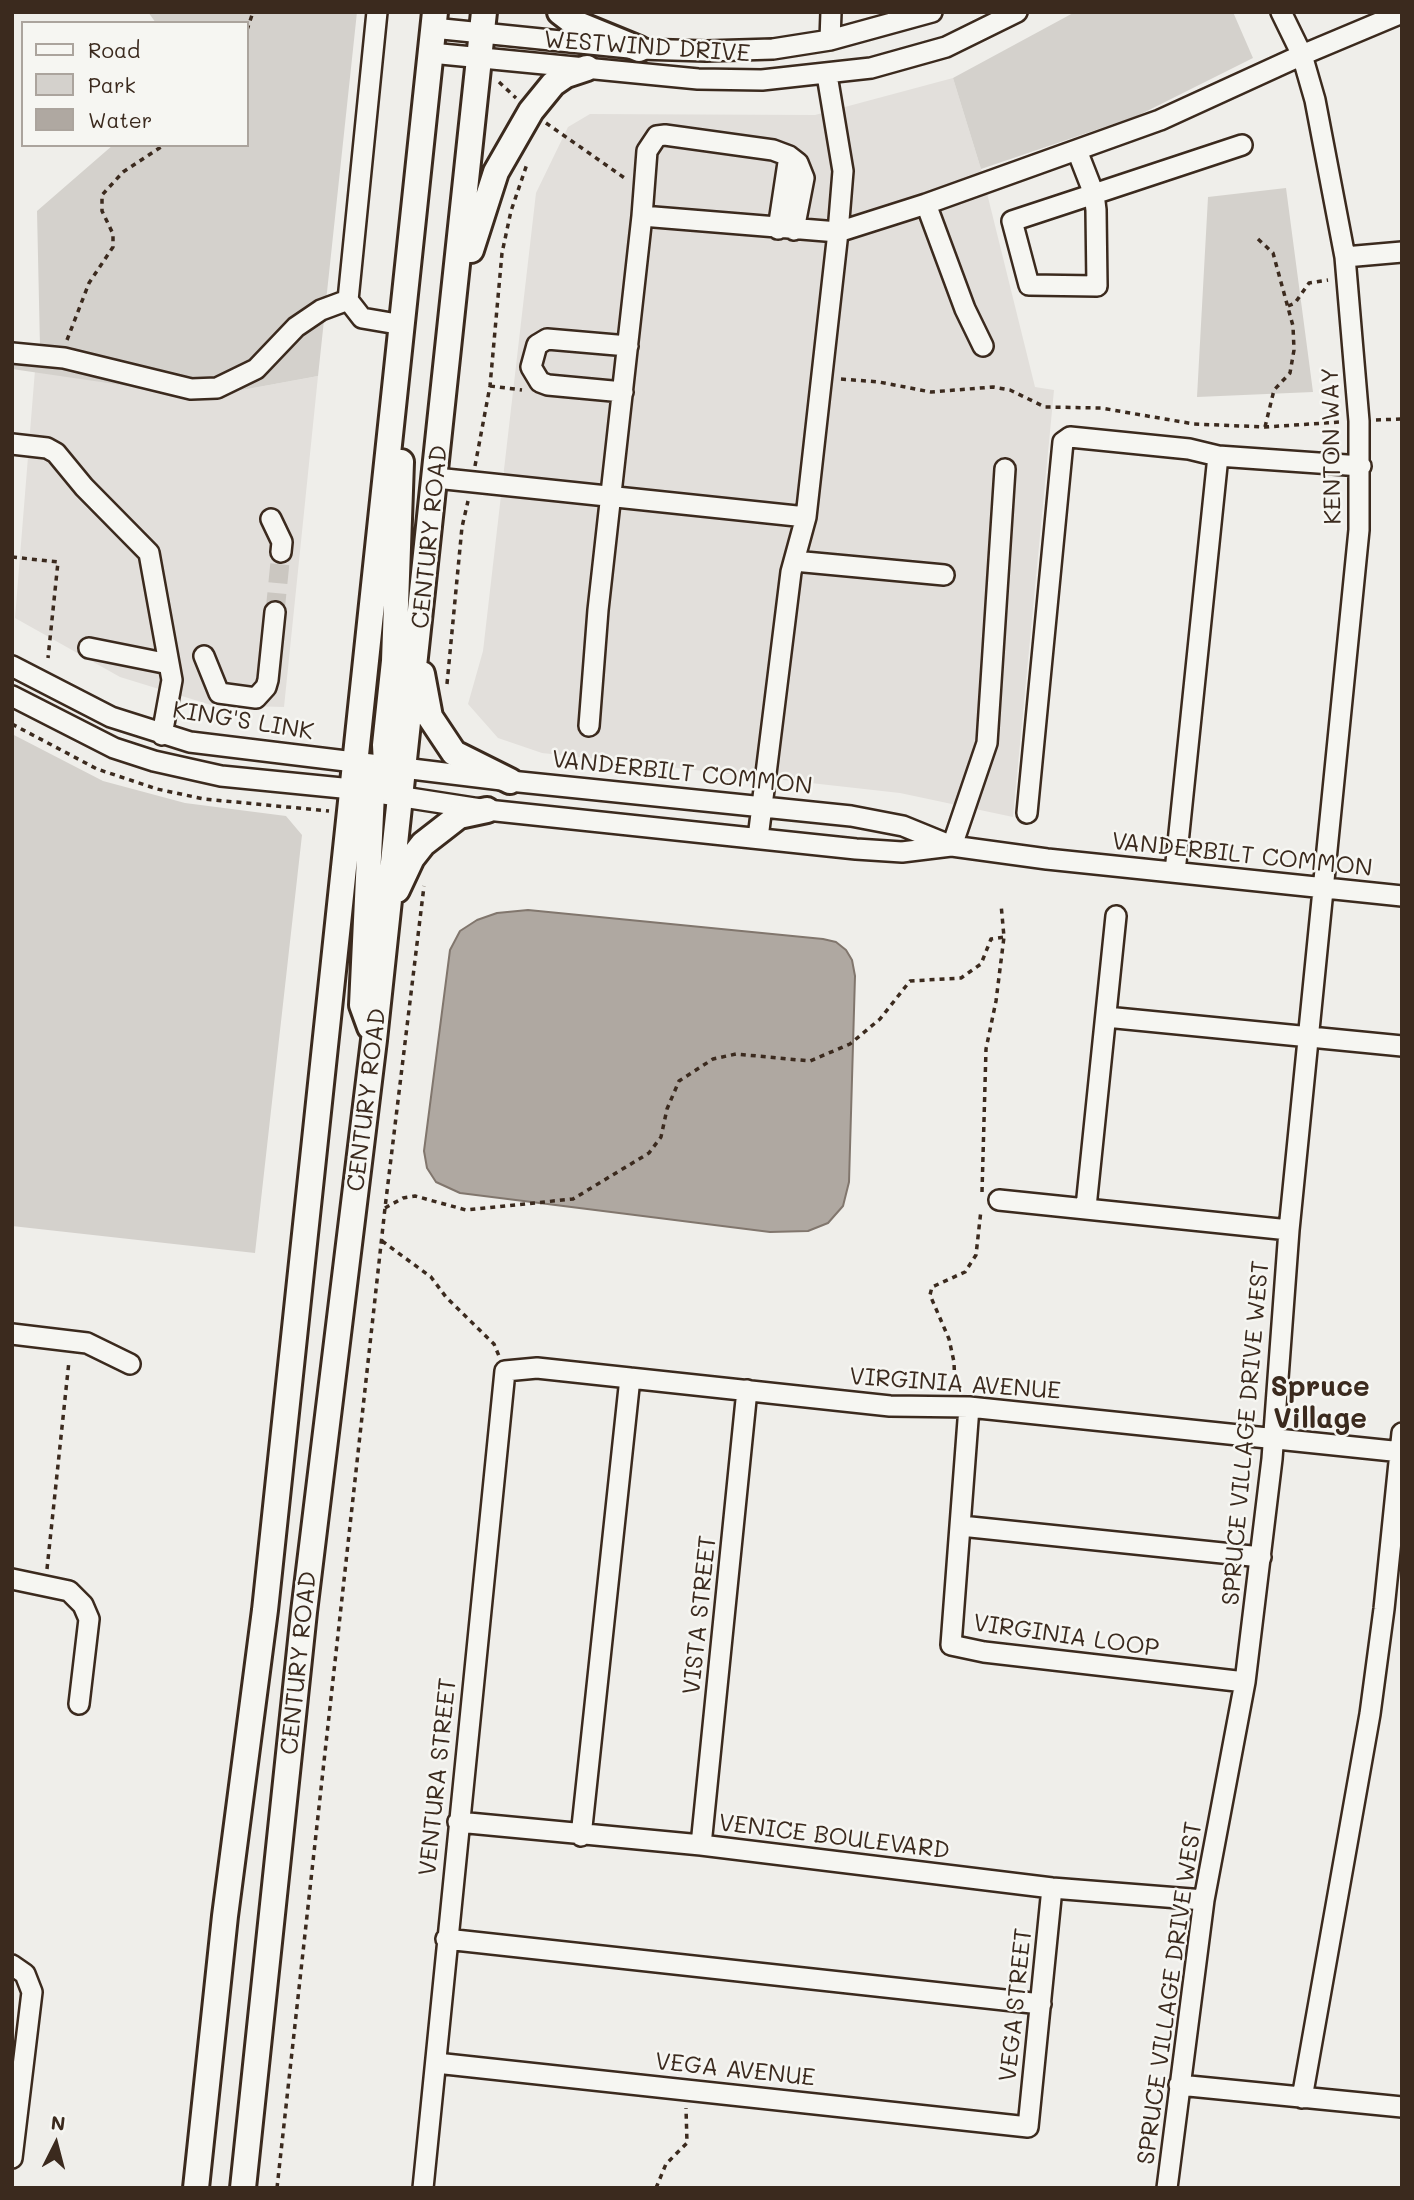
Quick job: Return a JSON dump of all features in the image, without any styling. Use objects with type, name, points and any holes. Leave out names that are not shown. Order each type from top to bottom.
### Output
[{"type":"main road","points":[[561,12],[573,22],[639,49]]},
{"type":"main road","name":"CENTURY ROAD","points":[[355,762],[434,20]]},
{"type":"main road","name":"CENTURY ROAD","points":[[395,765],[417,649],[483,22]]},
{"type":"main road","points":[[454,308],[487,194],[509,145],[531,111],[553,85],[566,75],[587,68]]},
{"type":"main road","points":[[400,799],[395,765],[402,495],[402,334]]},
{"type":"main road","points":[[417,649],[430,717],[454,753],[510,780]]},
{"type":"main road","points":[[355,762],[368,776],[362,791],[362,1005],[374,1040]]},
{"type":"main road","name":"CENTURY ROAD","points":[[196,2188],[224,1928],[265,1610],[362,791]]},
{"type":"main road","name":"CENTURY ROAD","points":[[243,2188],[304,1612],[374,1040],[400,799]]},
{"type":"main road","points":[[388,910],[412,858],[423,844],[459,816],[487,810]]},
{"type":"street","points":[[377,12],[348,300],[362,318],[402,334]]},
{"type":"street","points":[[830,40],[831,12]]},
{"type":"street","name":"WESTWIND DRIVE","points":[[434,20],[483,22],[639,49],[773,49],[830,40],[932,12]]},
{"type":"street","name":"WESTWIND DRIVE","points":[[431,53],[698,79],[762,80],[827,75],[871,68],[946,47],[1017,12]]},
{"type":"street","name":"KENTON WAY","points":[[1281,12],[1302,55],[1315,100],[1346,267],[1359,421],[1361,466],[1356,566],[1322,888]]},
{"type":"street","points":[[642,216],[786,230],[838,232],[926,204],[1143,127],[1402,13]]},
{"type":"street","points":[[758,838],[794,561],[806,517],[838,232],[843,171],[827,75]]},
{"type":"street","points":[[589,726],[647,151],[657,136],[665,135],[773,149],[789,156],[798,163],[804,178],[786,230]]},
{"type":"street","points":[[1078,153],[1094,194],[1097,286],[1029,285],[1012,221],[1094,194],[1242,145]]},
{"type":"street","points":[[926,204],[965,309],[983,346]]},
{"type":"street","points":[[1346,267],[1402,252]]},
{"type":"street","points":[[12,353],[64,358],[191,389],[217,388],[256,369],[296,327],[321,310],[348,300]]},
{"type":"street","points":[[623,392],[548,385],[540,382],[531,367],[537,345],[547,339],[628,346]]},
{"type":"street","points":[[1027,813],[1063,442],[1070,437],[1189,449],[1218,456],[1361,466]]},
{"type":"street","points":[[12,444],[47,448],[56,453],[84,487],[149,553],[172,680],[162,735]]},
{"type":"street","points":[[1175,872],[1218,456]]},
{"type":"street","points":[[952,846],[987,743],[1005,469]]},
{"type":"street","points":[[436,478],[806,517]]},
{"type":"street","points":[[271,519],[282,542],[281,552]]},
{"type":"street","points":[[794,561],[944,575]]},
{"type":"street","points":[[204,656],[219,693],[256,698],[266,687],[268,680],[275,612]]},
{"type":"street","points":[[89,648],[169,664]]},
{"type":"street","name":"KING'S LINK","points":[[12,666],[111,717],[162,735],[227,748],[395,765]]},
{"type":"street","points":[[12,696],[76,730],[154,761],[222,776],[362,791]]},
{"type":"street","name":"VANDERBILT COMMON","points":[[395,765],[510,780],[851,816],[903,826],[952,846]]},
{"type":"street","name":"VANDERBILT COMMON","points":[[362,791],[400,799],[487,810],[758,838],[902,852],[952,846],[1402,896]]},
{"type":"street","name":"SPRUCE VILLAGE DRIVE WEST","points":[[1167,2188],[1204,1900],[1245,1682],[1261,1557],[1275,1438],[1289,1230],[1322,888]]},
{"type":"street","points":[[1086,1207],[1116,916]]},
{"type":"street","points":[[1106,1017],[1402,1046]]},
{"type":"street","points":[[987,1200],[1086,1207],[1289,1230]]},
{"type":"street","points":[[12,1334],[71,1341],[107,1350],[130,1364]]},
{"type":"street","name":"VIRGINIA AVENUE","points":[[505,1371],[537,1368],[890,1406],[962,1407],[1275,1438],[1401,1445]]},
{"type":"street","name":"VENTURA STREET","points":[[423,2188],[505,1371]]},
{"type":"street","points":[[581,1836],[630,1378]]},
{"type":"street","name":"VISTA STREET","points":[[701,1845],[747,1390]]},
{"type":"street","name":"VIRGINIA LOOP","points":[[962,1407],[961,1526],[951,1645],[984,1653],[1245,1682]]},
{"type":"street","points":[[1302,2098],[1370,1714],[1401,1445]]},
{"type":"street","points":[[961,1526],[1261,1557]]},
{"type":"street","points":[[12,1579],[69,1591],[83,1605],[89,1619],[79,1703]]},
{"type":"street","name":"VENICE BOULEVARD","points":[[458,1822],[581,1836],[701,1845],[1052,1888],[1204,1900]]},
{"type":"street","name":"VEGA STREET","points":[[1028,2127],[1052,1888]]},
{"type":"street","points":[[446,1939],[1041,2004]]},
{"type":"street","points":[[12,1965],[26,1974],[32,1992],[12,2158]]},
{"type":"street","name":"VEGA AVENUE","points":[[436,2063],[1028,2127]]},
{"type":"street","points":[[1179,2085],[1402,2107]]},
{"type":"path","points":[[544,134],[549,125],[627,179],[645,183]]},
{"type":"path","points":[[64,358],[71,321],[89,283],[113,247],[113,234],[102,211],[102,195],[123,172],[161,147]]},
{"type":"path","name":"CENTURY ROAD","points":[[446,696],[462,527],[490,386],[502,253],[511,211],[528,162]]},
{"type":"path","points":[[1258,239],[1273,253],[1293,326],[1294,361],[1290,373],[1274,390],[1265,427]]},
{"type":"path","points":[[1287,306],[1295,303],[1309,283],[1346,267]]},
{"type":"path","points":[[822,378],[879,382],[931,392],[993,387],[1010,390],[1045,407],[1101,408],[1194,424],[1265,427],[1402,419]]},
{"type":"path","points":[[12,557],[58,562],[48,657]]},
{"type":"path","name":"CENTURY ROAD","points":[[277,2188],[385,1208],[425,881]]},
{"type":"path","points":[[962,1407],[949,1339],[930,1295],[932,1287],[965,1272],[976,1255],[987,1200],[986,1049],[996,1001],[1004,937],[1001,904]]},
{"type":"path","points":[[385,1208],[403,1198],[415,1196],[466,1210],[573,1199],[649,1153],[661,1136],[667,1109],[679,1081],[713,1059],[736,1054],[810,1061],[850,1044],[880,1019],[910,981],[961,978],[981,964],[991,939],[1004,937]]},
{"type":"path","points":[[382,1241],[431,1278],[446,1297],[494,1344],[505,1371]]},
{"type":"path","points":[[45,1585],[71,1341]]},
{"type":"path","points":[[656,2188],[666,2164],[687,2143],[688,2090]]},
{"type":"shaded area","points":[[953,78],[981,169],[1035,387],[1054,390],[1013,817],[900,793],[542,753],[498,738],[468,704],[483,651],[536,193],[568,127],[590,114],[815,115]]},
{"type":"shaded area","points":[[35,370],[204,397],[318,376],[284,707],[211,705],[120,677],[15,618]]},
{"type":"green space","points":[[148,12],[357,12],[318,376],[204,397],[12,369],[12,346],[40,347],[37,211],[111,147],[248,147],[248,21],[155,21]]},
{"type":"green space","points":[[1075,12],[1233,12],[1253,58],[1137,116],[981,169],[953,78]]},
{"type":"green space","points":[[1286,188],[1313,392],[1197,397],[1208,197]]},
{"type":"green space","points":[[12,734],[103,781],[185,803],[286,816],[302,835],[255,1253],[12,1226]]},
{"type":"water","points":[[528,910],[823,939],[836,942],[846,950],[852,960],[855,976],[849,1182],[843,1206],[828,1223],[808,1231],[770,1232],[460,1193],[436,1182],[427,1168],[424,1151],[450,950],[460,931],[477,920],[497,913]]},
{"type":"tunnel","points":[[275,612],[281,552]]},
{"type":"district","name":"Spruce Village","points":[[1320,1403]]}]
